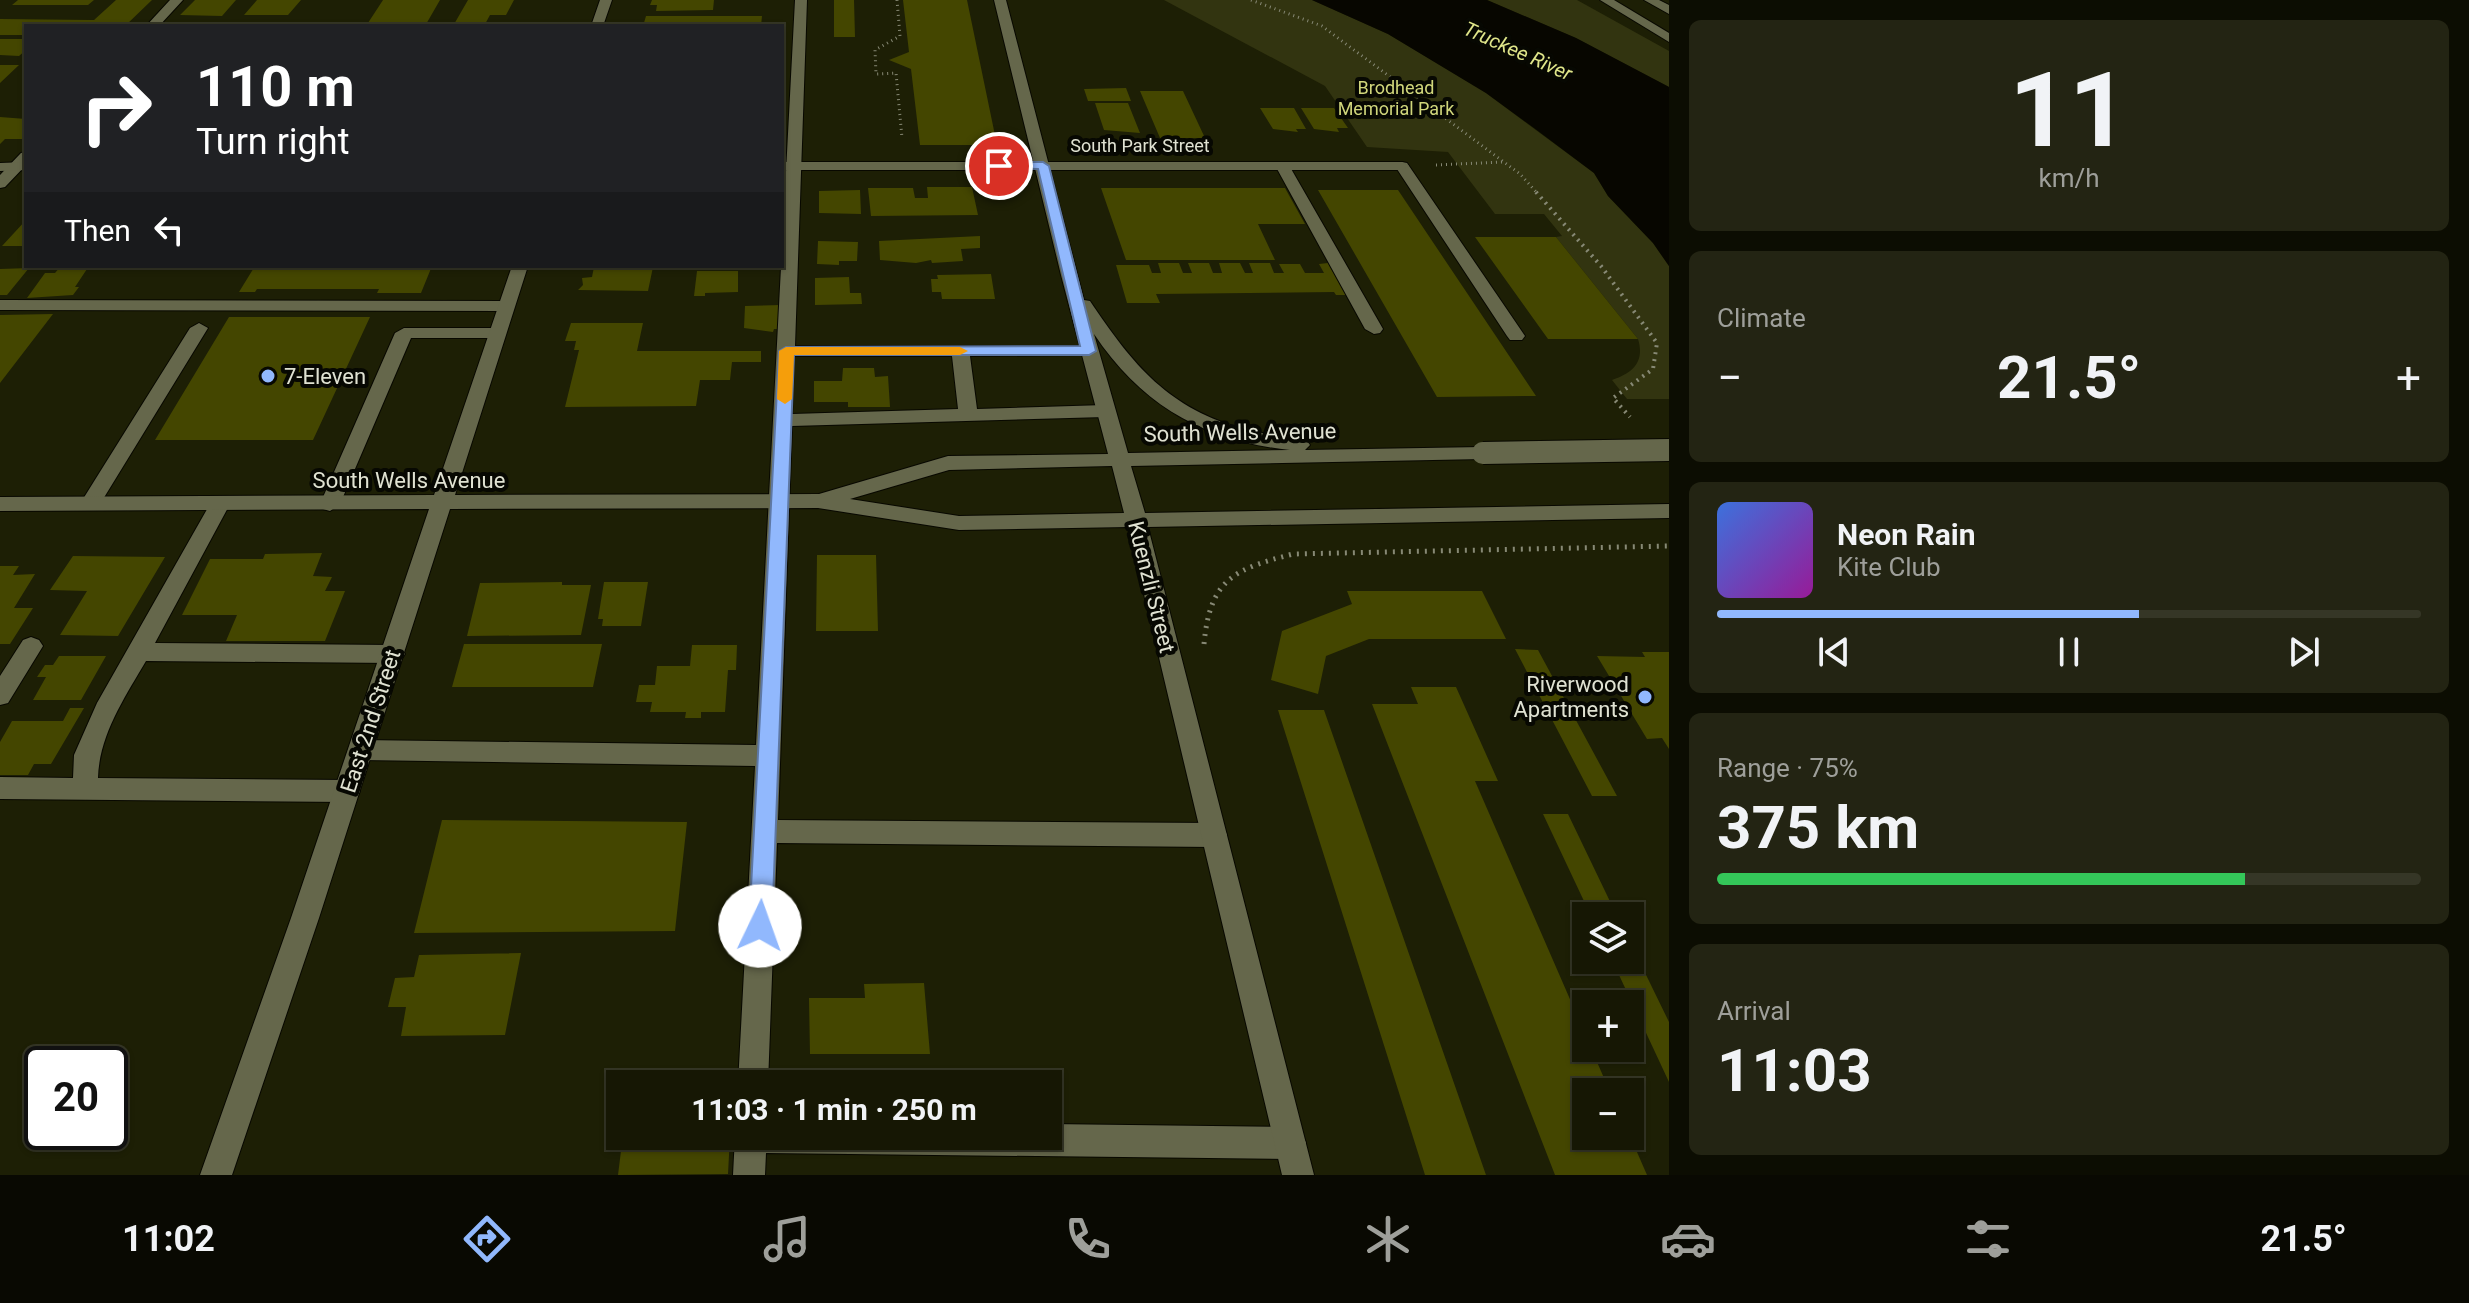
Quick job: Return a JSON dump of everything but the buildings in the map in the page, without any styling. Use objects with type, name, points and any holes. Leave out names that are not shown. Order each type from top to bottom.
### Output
[{"type":"main road","points":[[154,24],[177,0]]},
{"type":"main road","points":[[598,24],[606,0]]},
{"type":"main road","points":[[754,1070],[781,502],[788,166],[801,0]]},
{"type":"main road","name":"Kuenzli Street","points":[[1000,0],[1072,287],[1136,519],[1298,1175]]},
{"type":"main road","points":[[1606,0],[1669,38]]},
{"type":"main road","points":[[1650,0],[1669,10]]},
{"type":"main road","points":[[0,167],[23,163]]},
{"type":"main road","points":[[0,184],[23,163]]},
{"type":"main road","name":"South Park Street","points":[[788,166],[1402,166]]},
{"type":"main road","points":[[1402,166],[1516,336]]},
{"type":"main road","points":[[1283,167],[1374,329]]},
{"type":"main road","name":"East 2nd Street","points":[[216,1175],[361,750],[519,268]]},
{"type":"main road","points":[[1072,287],[1113,350],[1144,384],[1189,414],[1223,428],[1284,444],[1405,454]]},
{"type":"main road","points":[[0,305],[506,306]]},
{"type":"main road","points":[[90,504],[199,328]]},
{"type":"main road","points":[[330,504],[404,333],[497,333]]},
{"type":"main road","points":[[786,351],[1089,351]]},
{"type":"main road","points":[[960,351],[968,415]]},
{"type":"main road","points":[[784,420],[1105,411]]},
{"type":"main road","name":"South Wells Avenue","points":[[818,501],[948,463],[1669,450]]},
{"type":"main road","name":"South Wells Avenue","points":[[0,504],[818,501],[959,523],[1669,511]]},
{"type":"main road","points":[[85,788],[86,755],[109,703],[220,504]]},
{"type":"main road","points":[[0,696],[31,646]]},
{"type":"main road","points":[[139,652],[393,654]]},
{"type":"main road","points":[[361,750],[768,756]]},
{"type":"main road","points":[[0,788],[347,791]]},
{"type":"main road","points":[[765,831],[1214,835]]},
{"type":"main road","points":[[1062,1140],[1290,1143]]},
{"type":"main road","points":[[749,1175],[750,1150]]},
{"type":"path","points":[[897,0],[900,36],[875,50],[874,70],[876,74],[896,73],[902,147]]},
{"type":"path","points":[[1251,0],[1322,26],[1520,174],[1601,266],[1657,343],[1653,369],[1613,398],[1632,419]]},
{"type":"path","points":[[1402,166],[1503,162]]},
{"type":"path","points":[[1204,648],[1205,620],[1212,594],[1243,566],[1293,554],[1669,546]]},
{"type":"green space","name":"Brodhead Memorial Park","points":[[1164,0],[1312,0],[1388,34],[1486,93],[1594,173],[1608,196],[1653,243],[1669,266],[1669,399],[1627,399],[1612,380],[1636,366],[1640,354],[1638,339],[1556,237],[1562,236],[1544,214],[1495,214],[1448,152],[1367,147],[1325,86]]},
{"type":"green space","points":[[1487,0],[1577,0],[1669,51],[1669,87],[1576,38]]},
{"type":"water","name":"Truckee River","points":[[1312,0],[1487,0],[1576,38],[1669,87],[1669,266],[1653,243],[1608,196],[1594,173],[1534,128],[1486,93],[1388,34]]},
{"type":"slow traffic","points":[[785,399],[786,351],[960,351]]},
{"type":"place","name":"7-Eleven","points":[[268,376]]},
{"type":"place","name":"Riverwood Apartments","points":[[1645,697]]},
{"type":"route","points":[[760,926],[786,351],[1089,351],[1043,166],[999,166]]}]
